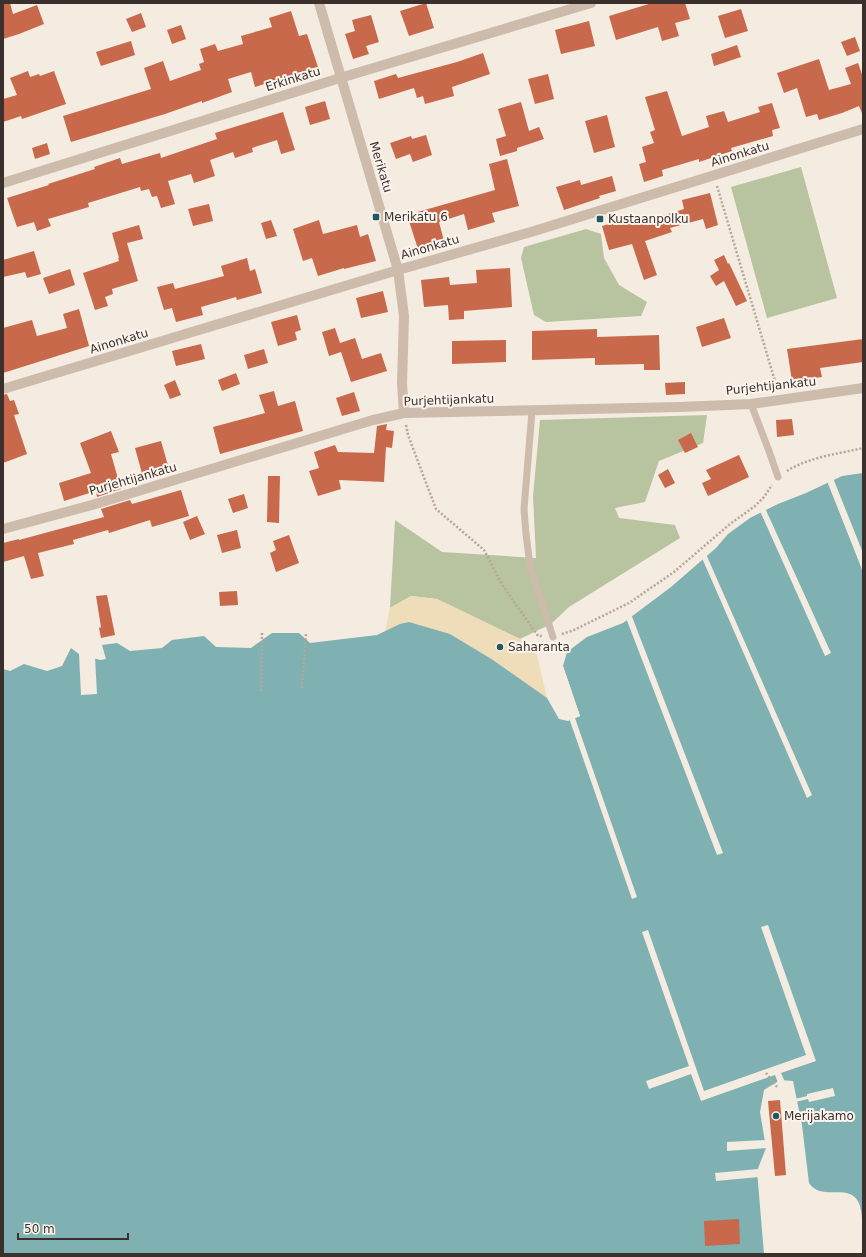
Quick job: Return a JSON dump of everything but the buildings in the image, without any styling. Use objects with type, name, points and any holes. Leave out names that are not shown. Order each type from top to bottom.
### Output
[{"type":"street","name":"Merikatu","points":[[319,3],[398,270],[404,316],[402,383],[404,413]]},
{"type":"street","name":"Erkinkatu","points":[[3,183],[340,78],[590,3]]},
{"type":"street","name":"Ainonkatu","points":[[3,389],[398,270],[531,232],[863,129]]},
{"type":"street","name":"Purjehtijankatu","points":[[3,529],[108,500],[374,420],[404,413],[532,411],[751,404],[863,388]]},
{"type":"lane","points":[[751,404],[770,451],[778,477]]},
{"type":"lane","points":[[532,411],[524,509],[530,566],[553,637]]},
{"type":"path","points":[[714,176],[780,400]]},
{"type":"path","points":[[404,413],[408,435],[436,509],[484,550],[503,586],[538,636],[553,637],[574,630],[629,603],[674,572],[730,524],[755,506],[764,497],[770,486],[778,477],[795,466],[815,459],[863,448]]},
{"type":"path","points":[[260,691],[262,633]]},
{"type":"path","points":[[302,688],[306,634]]},
{"type":"path","points":[[766,1073],[777,1087]]},
{"type":"green space","points":[[801,167],[837,298],[767,318],[731,187]]},
{"type":"green space","points":[[586,229],[601,234],[604,258],[619,285],[647,302],[641,316],[546,322],[534,315],[521,258],[524,247]]},
{"type":"green space","points":[[707,415],[703,443],[659,461],[645,502],[615,508],[619,518],[675,525],[680,538],[569,607],[551,624],[520,639],[437,599],[411,596],[390,608],[395,520],[442,552],[536,558],[533,496],[540,420]]},
{"type":"sand","name":"Saharanta","points":[[411,596],[437,599],[520,639],[537,655],[547,698],[493,660],[450,634],[409,622],[385,632],[390,608]]},
{"type":"water","points":[[863,473],[863,1228],[861,1209],[856,1198],[850,1194],[821,1191],[815,1189],[809,1183],[802,1125],[793,1081],[780,1080],[764,1090],[760,1112],[766,1148],[757,1171],[764,1254],[3,1254],[3,669],[10,671],[24,664],[47,671],[62,666],[71,648],[79,654],[100,660],[106,659],[102,645],[117,643],[130,651],[162,648],[172,640],[204,636],[216,647],[251,648],[272,633],[299,633],[310,643],[377,635],[400,624],[409,622],[450,634],[493,660],[547,698],[559,719],[568,721],[580,716],[563,666],[567,652],[587,637],[623,623],[671,587],[716,548],[728,534],[750,518],[842,476]]},
{"type":"pier","points":[[833,478],[863,553],[863,572],[827,481]]},
{"type":"pier","points":[[765,508],[831,653],[825,656],[760,511]]},
{"type":"pier","points":[[706,554],[812,795],[807,798],[702,558]]},
{"type":"pier","points":[[631,614],[723,853],[717,855],[626,618]]},
{"type":"pier","points":[[79,654],[95,657],[97,694],[81,695]]},
{"type":"pier","points":[[561,666],[563,666],[580,716],[575,718],[637,897],[632,899],[569,718],[578,715]]},
{"type":"pier","points":[[768,925],[816,1061],[781,1073],[785,1082],[778,1083],[775,1075],[701,1101],[691,1074],[649,1089],[646,1081],[689,1066],[642,932],[648,930],[704,1091],[806,1055],[761,927]]},
{"type":"pier","points":[[833,1088],[835,1096],[809,1102],[808,1099],[795,1102],[795,1099],[807,1096],[807,1094]]},
{"type":"pier","points":[[766,1140],[767,1148],[727,1151],[727,1142]]},
{"type":"pier","points":[[758,1169],[759,1177],[716,1181],[715,1173]]},
{"type":"place","name":"Merikatu 6","points":[[376,217]]},
{"type":"place","name":"Kustaanpolku","points":[[600,219]]},
{"type":"place","name":"Saharanta","points":[[500,647]]},
{"type":"place","name":"Merijakamo","points":[[776,1116]]}]
